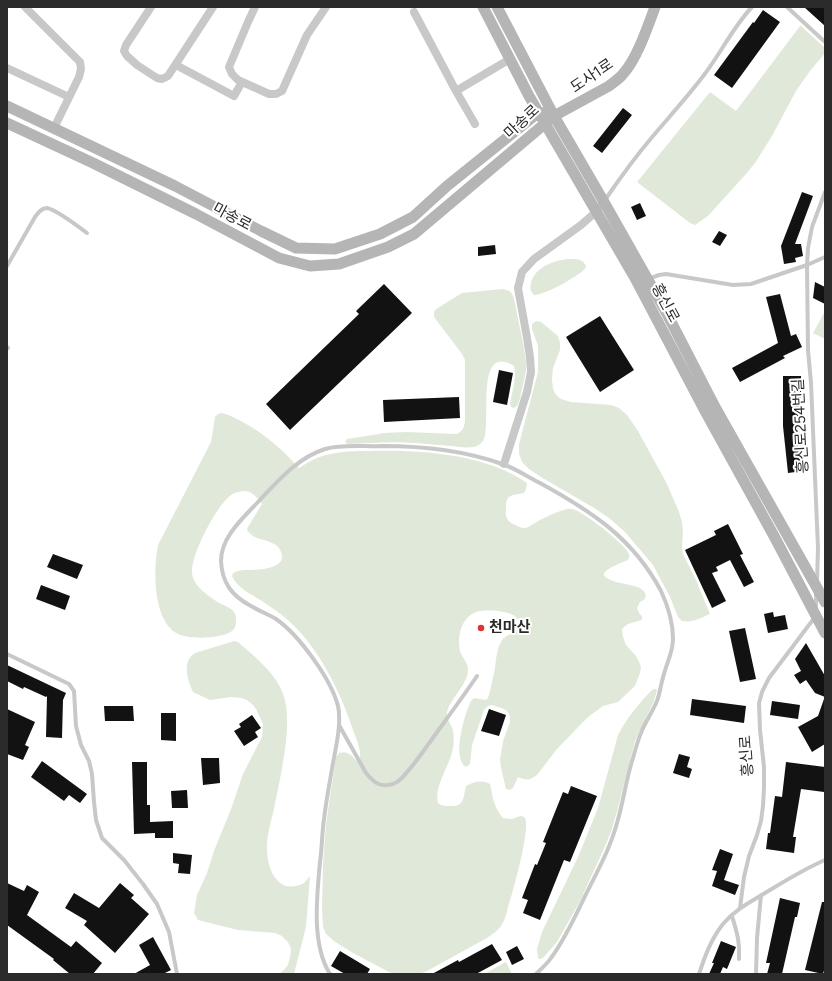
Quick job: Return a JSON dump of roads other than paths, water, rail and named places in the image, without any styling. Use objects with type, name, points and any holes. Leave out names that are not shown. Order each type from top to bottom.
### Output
[{"type":"street","points":[[25,7],[80,62],[81,69],[79,76],[54,128]]},
{"type":"street","points":[[151,7],[126,45],[124,51],[127,56],[137,65],[157,78],[162,79],[168,76],[176,65],[213,7]]},
{"type":"street","points":[[255,7],[229,67],[232,74],[238,80],[269,94],[276,94],[282,91],[307,35],[326,7]]},
{"type":"street","name":"흥신로","points":[[484,7],[539,112],[635,278],[825,633]]},
{"type":"street","name":"흥신로","points":[[497,7],[554,116],[647,279],[719,414],[825,602]]},
{"type":"street","name":"도사1로","points":[[554,116],[609,86],[624,74],[634,57],[655,7]]},
{"type":"street","points":[[414,12],[456,92],[475,124]]},
{"type":"street","points":[[456,92],[510,59]]},
{"type":"street","points":[[176,65],[234,96],[242,82]]},
{"type":"street","points":[[7,68],[68,97]]},
{"type":"street","name":"마송로","points":[[7,106],[175,186],[296,248],[335,249],[380,234],[412,217],[447,186],[539,112],[554,116]]},
{"type":"street","name":"마송로","points":[[7,123],[162,197],[279,258],[310,266],[339,264],[388,247],[414,234],[554,116]]},
{"type":"street","points":[[504,464],[527,392],[531,372],[530,357],[518,288],[522,272],[534,259],[581,226],[604,202]]},
{"type":"lane","points":[[604,202],[626,170],[717,58],[736,27],[752,7]]},
{"type":"lane","points":[[787,7],[825,42]]},
{"type":"lane","name":"흥신로254번길","points":[[816,586],[818,548],[811,383],[808,350],[807,265],[808,248],[812,227],[825,192]]},
{"type":"lane","points":[[7,266],[34,217],[42,209],[47,208],[53,210],[87,232]]},
{"type":"lane","points":[[647,279],[666,274],[727,284],[751,284],[807,265],[825,257]]},
{"type":"lane","points":[[330,974],[324,964],[319,947],[317,918],[318,884],[324,818],[339,724],[338,708],[334,694],[326,679],[308,651],[292,632],[276,619],[249,606],[234,595],[226,583],[222,570],[221,555],[228,537],[244,516],[286,472],[309,455],[328,448],[354,446],[407,446],[446,450],[504,464],[587,510],[623,539],[638,555],[665,601],[671,621],[673,637],[672,651],[663,675],[659,697],[640,735],[630,766],[624,798],[616,827],[606,852],[562,942],[549,961],[536,974]]},
{"type":"lane","name":"흥신로","points":[[740,908],[744,877],[749,856],[761,821],[763,806],[764,767],[759,703],[762,692],[770,678],[816,616],[816,586]]},
{"type":"lane","points":[[7,654],[69,684],[74,691],[76,726],[81,745],[89,761],[92,774],[96,820],[102,838],[124,860],[157,904],[169,932],[177,974]]},
{"type":"lane","points":[[339,724],[371,779],[382,786],[389,785],[397,782],[409,769],[477,676]]},
{"type":"lane","points":[[699,974],[708,948],[724,924],[740,908],[810,866],[825,860]]},
{"type":"lane","points":[[756,974],[757,938],[761,896]]},
{"type":"lane","points":[[732,916],[740,945],[739,959]]},
{"type":"place","name":"천마산","points":[[481,628]]}]
